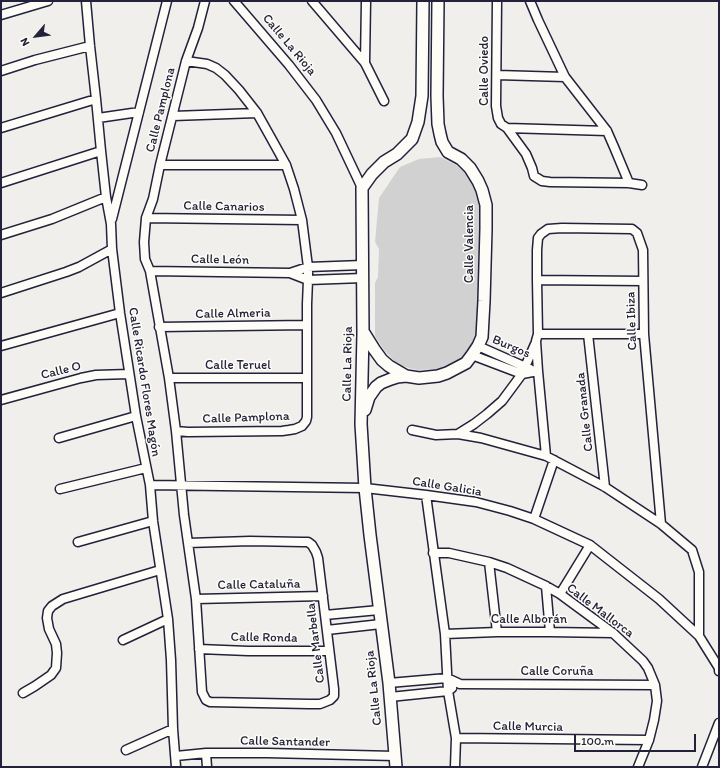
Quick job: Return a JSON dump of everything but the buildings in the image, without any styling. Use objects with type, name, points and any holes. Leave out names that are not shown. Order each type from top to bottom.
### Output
[{"type":"street","points":[[1,15],[48,1]]},
{"type":"street","name":"Calle Ricardo Flores Magón","points":[[86,1],[106,197],[111,224],[112,249],[120,313],[136,416],[150,485],[153,521],[168,619],[176,767]]},
{"type":"street","points":[[111,224],[167,1]]},
{"type":"street","name":"Calle Pamplona","points":[[186,61],[207,64],[216,68],[239,90],[257,113],[272,138],[286,165],[294,189],[302,220],[308,267],[307,417],[302,426],[289,430],[176,431],[169,378],[150,271],[145,259],[144,242],[146,218],[153,198],[186,61],[198,28],[205,1]]},
{"type":"street","name":"Calle La Rioja","points":[[234,1],[289,65],[316,100],[336,133],[362,188],[363,333],[361,424],[365,488],[389,683],[396,767]]},
{"type":"street","points":[[312,1],[365,63],[384,101]]},
{"type":"street","points":[[365,63],[366,1]]},
{"type":"street","points":[[362,188],[372,174],[384,162],[412,140],[418,122],[422,96],[424,1]]},
{"type":"street","name":"Calle Valencia","points":[[438,1],[437,96],[438,124],[442,142],[448,152],[461,159],[470,168],[478,181],[486,204],[482,337],[475,351]]},
{"type":"street","name":"Calle Oviedo","points":[[497,1],[496,106],[498,118],[500,124],[507,128],[526,154],[534,176],[542,181],[550,182],[629,183],[642,185]]},
{"type":"street","points":[[530,1],[565,77],[607,131],[629,183]]},
{"type":"street","points":[[1,71],[35,60],[90,46]]},
{"type":"street","points":[[497,75],[565,77]]},
{"type":"street","points":[[422,96],[437,96]]},
{"type":"street","points":[[1,128],[96,99]]},
{"type":"street","points":[[98,118],[139,112]]},
{"type":"street","points":[[173,116],[257,113]]},
{"type":"street","points":[[507,128],[607,131]]},
{"type":"street","points":[[1,183],[101,151]]},
{"type":"street","points":[[160,165],[286,165]]},
{"type":"street","points":[[1,235],[52,219],[106,197]]},
{"type":"street","name":"Calle Canarios","points":[[146,218],[302,220]]},
{"type":"street","name":"Calle Ibiza","points":[[537,280],[538,238],[541,234],[548,230],[562,228],[632,229],[637,232],[642,250],[644,334],[661,524]]},
{"type":"street","points":[[1,293],[79,267],[112,249]]},
{"type":"street","name":"Calle León","points":[[150,271],[290,273],[308,267],[363,265]]},
{"type":"street","name":"Calle León","points":[[290,273],[308,280],[363,278]]},
{"type":"street","points":[[546,456],[538,371],[537,280],[643,282]]},
{"type":"street","points":[[1,346],[120,313]]},
{"type":"street","name":"Calle Almeria","points":[[159,327],[307,325]]},
{"type":"street","points":[[363,333],[382,360],[406,376]]},
{"type":"street","points":[[537,338],[588,334],[644,334]]},
{"type":"street","name":"Calle Granada","points":[[588,334],[606,487]]},
{"type":"street","points":[[458,434],[474,424],[502,401],[524,370],[537,338]]},
{"type":"street","points":[[361,424],[369,397],[381,383],[406,376],[419,378],[438,376],[447,373],[466,363],[475,351]]},
{"type":"street","name":"Burgos","points":[[475,351],[524,370],[538,371]]},
{"type":"street","name":"Calle O","points":[[1,400],[81,378],[96,375],[129,374]]},
{"type":"street","name":"Calle Teruel","points":[[169,378],[307,378]]},
{"type":"street","points":[[59,438],[136,416]]},
{"type":"street","points":[[412,430],[436,435],[458,434],[481,438],[546,456],[606,487],[661,524],[692,550],[699,572],[699,636]]},
{"type":"street","name":"Calle Marbella","points":[[176,431],[184,516],[196,599],[202,692],[206,700],[210,702],[301,704],[320,704],[330,700],[334,696],[334,689],[318,558],[312,545],[308,542],[250,541],[188,543]]},
{"type":"street","points":[[534,519],[554,460]]},
{"type":"street","points":[[60,489],[146,468]]},
{"type":"street","name":"Calle Galicia","points":[[150,485],[365,488],[476,502],[534,519],[590,546],[659,599],[699,636],[719,668],[719,671]]},
{"type":"street","points":[[426,495],[445,634],[448,691],[456,738],[454,767]]},
{"type":"street","points":[[78,542],[153,521]]},
{"type":"street","points":[[560,594],[590,546]]},
{"type":"street","name":"Calle Mallorca","points":[[433,553],[449,553],[489,562],[507,568],[546,586],[560,594],[613,633],[634,652],[648,668],[655,685],[657,701],[649,740],[638,767]]},
{"type":"street","points":[[489,562],[497,632]]},
{"type":"street","points":[[23,693],[52,675],[56,668],[56,644],[46,618],[48,611],[52,606],[64,599],[160,570]]},
{"type":"street","points":[[546,586],[550,632]]},
{"type":"street","name":"Calle Cataluña","points":[[196,599],[323,596]]},
{"type":"street","points":[[325,615],[380,610]]},
{"type":"street","points":[[123,640],[168,619]]},
{"type":"street","points":[[327,630],[382,624]]},
{"type":"street","name":"Calle Alborán","points":[[445,634],[497,632],[613,633]]},
{"type":"street","name":"Calle Ronda","points":[[199,649],[248,651],[329,650]]},
{"type":"street","name":"Calle Coruña","points":[[389,683],[447,678],[460,684],[655,685]]},
{"type":"street","points":[[390,697],[448,691],[460,684]]},
{"type":"street","points":[[702,767],[719,722]]},
{"type":"street","points":[[126,750],[173,729]]},
{"type":"street","name":"Calle Murcia","points":[[456,738],[649,740]]},
{"type":"street","points":[[206,753],[207,767]]},
{"type":"street","name":"Calle Santander","points":[[176,756],[206,753],[268,753],[395,756]]},
{"type":"shaded area","points":[[440,157],[456,165],[472,179],[480,199],[479,338],[466,360],[444,369],[417,370],[398,365],[384,350],[375,336],[375,283],[378,277],[379,249],[375,242],[379,198],[400,167],[419,159]]}]
